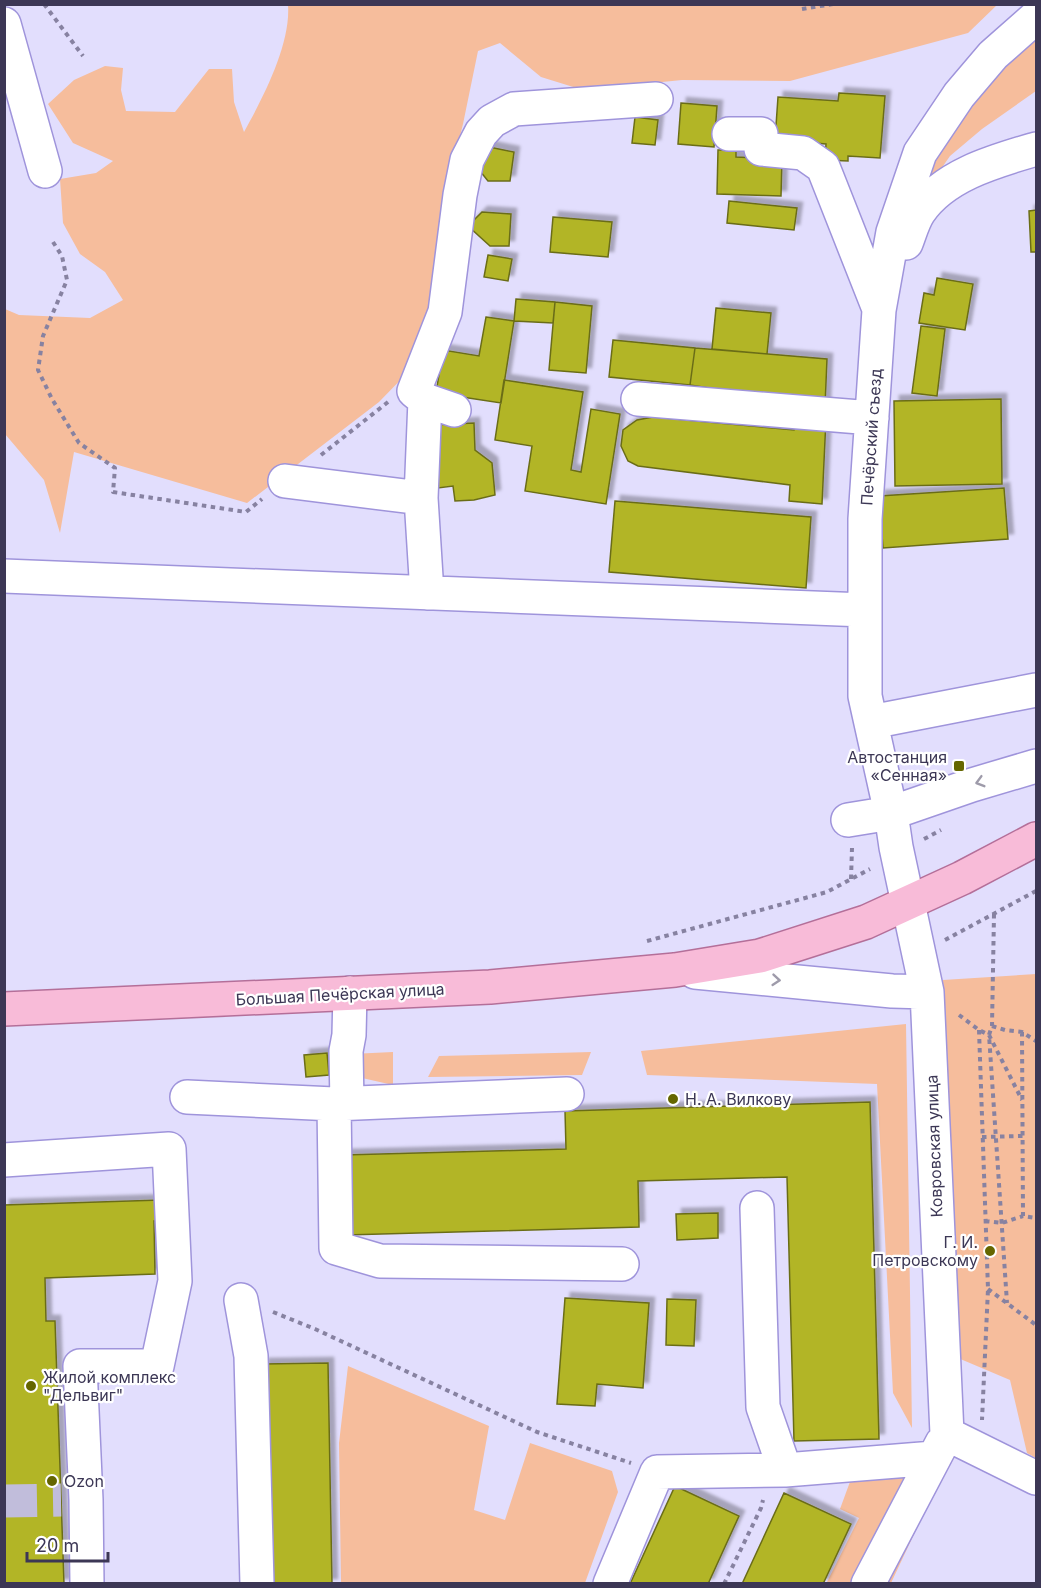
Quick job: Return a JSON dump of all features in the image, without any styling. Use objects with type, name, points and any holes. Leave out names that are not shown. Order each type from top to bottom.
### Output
[{"type":"main road","name":"Большая Печёрская улица","points":[[4,1009],[490,987],[675,970],[760,956],[866,922],[909,903],[1036,838]]},
{"type":"street","name":"Печёрский съезд","points":[[909,903],[865,696],[865,519],[879,310],[893,231],[920,153],[958,95],[993,55],[1036,17]]},
{"type":"street","points":[[4,24],[45,171]]},
{"type":"street","points":[[426,593],[421,498],[431,400],[467,160],[481,133],[492,121],[514,110],[656,99]]},
{"type":"street","points":[[729,134],[761,134],[761,149],[803,153],[823,167],[879,310]]},
{"type":"street","points":[[879,310],[918,213],[943,186],[1003,159],[1036,149]]},
{"type":"street","points":[[638,399],[872,418]]},
{"type":"street","points":[[285,482],[421,498]]},
{"type":"street","points":[[4,576],[865,610]]},
{"type":"street","points":[[871,722],[1036,690]]},
{"type":"street","points":[[851,819],[891,813],[1036,766]]},
{"type":"street","name":"Ковровская улица","points":[[909,903],[927,992],[940,1446]]},
{"type":"street","name":"Большая Печёрская улица","points":[[675,970],[891,991],[927,992]]},
{"type":"street","points":[[350,993],[349,1035],[341,1104],[336,1248],[380,1261],[622,1264]]},
{"type":"street","points":[[187,1097],[341,1104],[567,1094]]},
{"type":"street","points":[[4,1160],[169,1149],[175,1281],[157,1365],[80,1366],[73,1500],[87,1584]]},
{"type":"street","points":[[757,1208],[762,1407],[777,1470]]},
{"type":"street","points":[[241,1300],[251,1356],[257,1584]]},
{"type":"street","points":[[868,1584],[940,1446]]},
{"type":"street","points":[[610,1584],[657,1472],[777,1470],[940,1446],[980,1450],[1036,1478]]},
{"type":"path","points":[[44,4],[83,56]]},
{"type":"path","points":[[802,9],[833,4]]},
{"type":"path","points":[[53,242],[62,255],[67,280],[43,336],[38,370],[52,399],[79,442],[115,468],[113,492],[246,512],[285,482]]},
{"type":"path","points":[[321,456],[394,397],[431,400]]},
{"type":"path","points":[[640,942],[826,892],[851,879]]},
{"type":"path","points":[[944,940],[1036,891]]},
{"type":"path","points":[[994,914],[992,1026],[989,1035],[1007,1303]]},
{"type":"path","points":[[955,1012],[989,1035],[1022,1102]]},
{"type":"path","points":[[992,1026],[1022,1032],[1036,1041]]},
{"type":"path","points":[[979,1030],[988,1289],[980,1450]]},
{"type":"path","points":[[1022,1032],[1023,1216]]},
{"type":"path","points":[[982,1137],[1023,1136]]},
{"type":"path","points":[[985,1221],[1002,1222],[1023,1216],[1036,1218]]},
{"type":"path","points":[[988,1289],[1036,1323]]},
{"type":"path","points":[[241,1300],[315,1329],[537,1432],[657,1472]]},
{"type":"path","points":[[724,1584],[777,1470]]},
{"type":"shaded area","points":[[288,5],[997,5],[968,33],[790,81],[682,80],[583,90],[541,77],[500,43],[478,51],[442,208],[437,314],[414,366],[379,402],[247,503],[74,452],[60,533],[44,480],[5,434],[5,309],[19,315],[90,318],[123,300],[105,272],[80,254],[63,223],[60,179],[96,173],[113,161],[73,143],[48,104],[74,80],[105,66],[123,68],[121,90],[126,111],[175,112],[209,69],[232,69],[234,102],[244,132],[267,87],[280,53],[288,20]]},
{"type":"shaded area","points":[[1036,35],[1036,91],[982,129],[950,156],[916,205],[923,170],[961,114]]},
{"type":"shaded area","points":[[1036,974],[1036,1458],[1027,1453],[1010,1380],[958,1358],[943,980]]},
{"type":"shaded area","points":[[906,1024],[912,1428],[893,1393],[877,1084],[647,1075],[641,1051]]},
{"type":"shaded area","points":[[393,1052],[393,1085],[349,1075],[351,1054]]},
{"type":"shaded area","points":[[591,1052],[582,1075],[428,1077],[439,1056]]},
{"type":"shaded area","points":[[348,1366],[489,1426],[474,1510],[505,1520],[530,1443],[612,1471],[618,1492],[585,1583],[341,1583],[339,1443]]},
{"type":"shaded area","points":[[941,1477],[891,1583],[826,1584],[859,1518],[840,1509],[851,1479]]},
{"type":"building","points":[[839,93],[885,96],[880,158],[848,156],[848,161],[825,160],[826,144],[775,140],[778,97],[838,101]]},
{"type":"building","points":[[681,103],[717,106],[714,147],[678,144]]},
{"type":"building","points":[[635,117],[658,120],[655,145],[632,143]]},
{"type":"building","points":[[489,147],[514,152],[510,181],[488,181],[476,166]]},
{"type":"building","points":[[718,150],[736,150],[736,157],[782,159],[781,196],[717,194]]},
{"type":"building","points":[[729,201],[797,208],[794,230],[727,223]]},
{"type":"building","points":[[1036,210],[1036,252],[1031,252],[1029,211]]},
{"type":"building","points":[[482,212],[511,214],[509,246],[490,246],[468,226]]},
{"type":"building","points":[[553,217],[612,222],[608,257],[550,252]]},
{"type":"building","points":[[488,255],[512,259],[508,281],[484,277]]},
{"type":"building","points":[[937,278],[973,284],[965,330],[919,323],[924,293],[934,295]]},
{"type":"building","points":[[516,299],[555,302],[553,323],[514,321]]},
{"type":"building","points":[[555,302],[592,306],[586,373],[549,370]]},
{"type":"building","points":[[716,308],[771,313],[767,354],[712,349]]},
{"type":"building","points":[[486,317],[514,321],[501,403],[436,393],[443,350],[479,356]]},
{"type":"building","points":[[921,326],[945,329],[937,396],[912,393]]},
{"type":"building","points":[[613,340],[695,348],[690,385],[609,377]]},
{"type":"building","points":[[695,348],[827,359],[825,406],[690,385]]},
{"type":"building","points":[[504,380],[583,392],[571,470],[581,472],[591,409],[620,414],[606,504],[525,491],[532,446],[495,440]]},
{"type":"building","points":[[1001,399],[1002,484],[895,486],[894,401]]},
{"type":"building","points":[[796,416],[826,419],[822,504],[789,501],[790,485],[638,466],[628,461],[621,446],[623,430],[637,420],[653,417],[794,430]]},
{"type":"building","points":[[474,423],[475,450],[492,463],[495,495],[474,500],[455,501],[453,486],[430,489],[431,425]]},
{"type":"building","points":[[1004,488],[1008,539],[883,548],[879,496]]},
{"type":"building","points":[[615,501],[811,517],[806,588],[609,572]]},
{"type":"building","points":[[327,1053],[329,1075],[306,1077],[304,1055]]},
{"type":"building","points":[[870,1102],[879,1439],[794,1441],[787,1177],[638,1181],[639,1227],[345,1235],[343,1155],[566,1149],[565,1111]]},
{"type":"building","name":"Жилой комплекс \"Дельвиг\"","points":[[161,1200],[162,1221],[154,1221],[155,1274],[45,1278],[46,1321],[55,1321],[64,1584],[4,1584],[4,1205]]},
{"type":"building","points":[[718,1213],[718,1238],[677,1240],[676,1214]]},
{"type":"building","points":[[565,1298],[649,1303],[643,1388],[597,1384],[595,1406],[557,1404]]},
{"type":"building","points":[[667,1299],[696,1300],[694,1346],[666,1345]]},
{"type":"building","points":[[328,1363],[332,1584],[267,1584],[263,1364]]},
{"type":"building","points":[[675,1486],[739,1516],[708,1584],[630,1584]]},
{"type":"building","points":[[784,1493],[851,1524],[823,1584],[742,1584]]},
{"type":"tunnel","points":[[4,1501],[61,1500]]},
{"type":"place","name":"Автостанция «Сенная»","points":[[959,766]]},
{"type":"place","name":"Н. А. Вилкову","points":[[673,1099]]},
{"type":"place","name":"Г. И. Петровскому","points":[[990,1251]]},
{"type":"place","name":"Жилой комплекс \"Дельвиг\"","points":[[31,1386]]},
{"type":"place","name":"Ozon","points":[[52,1481]]}]
